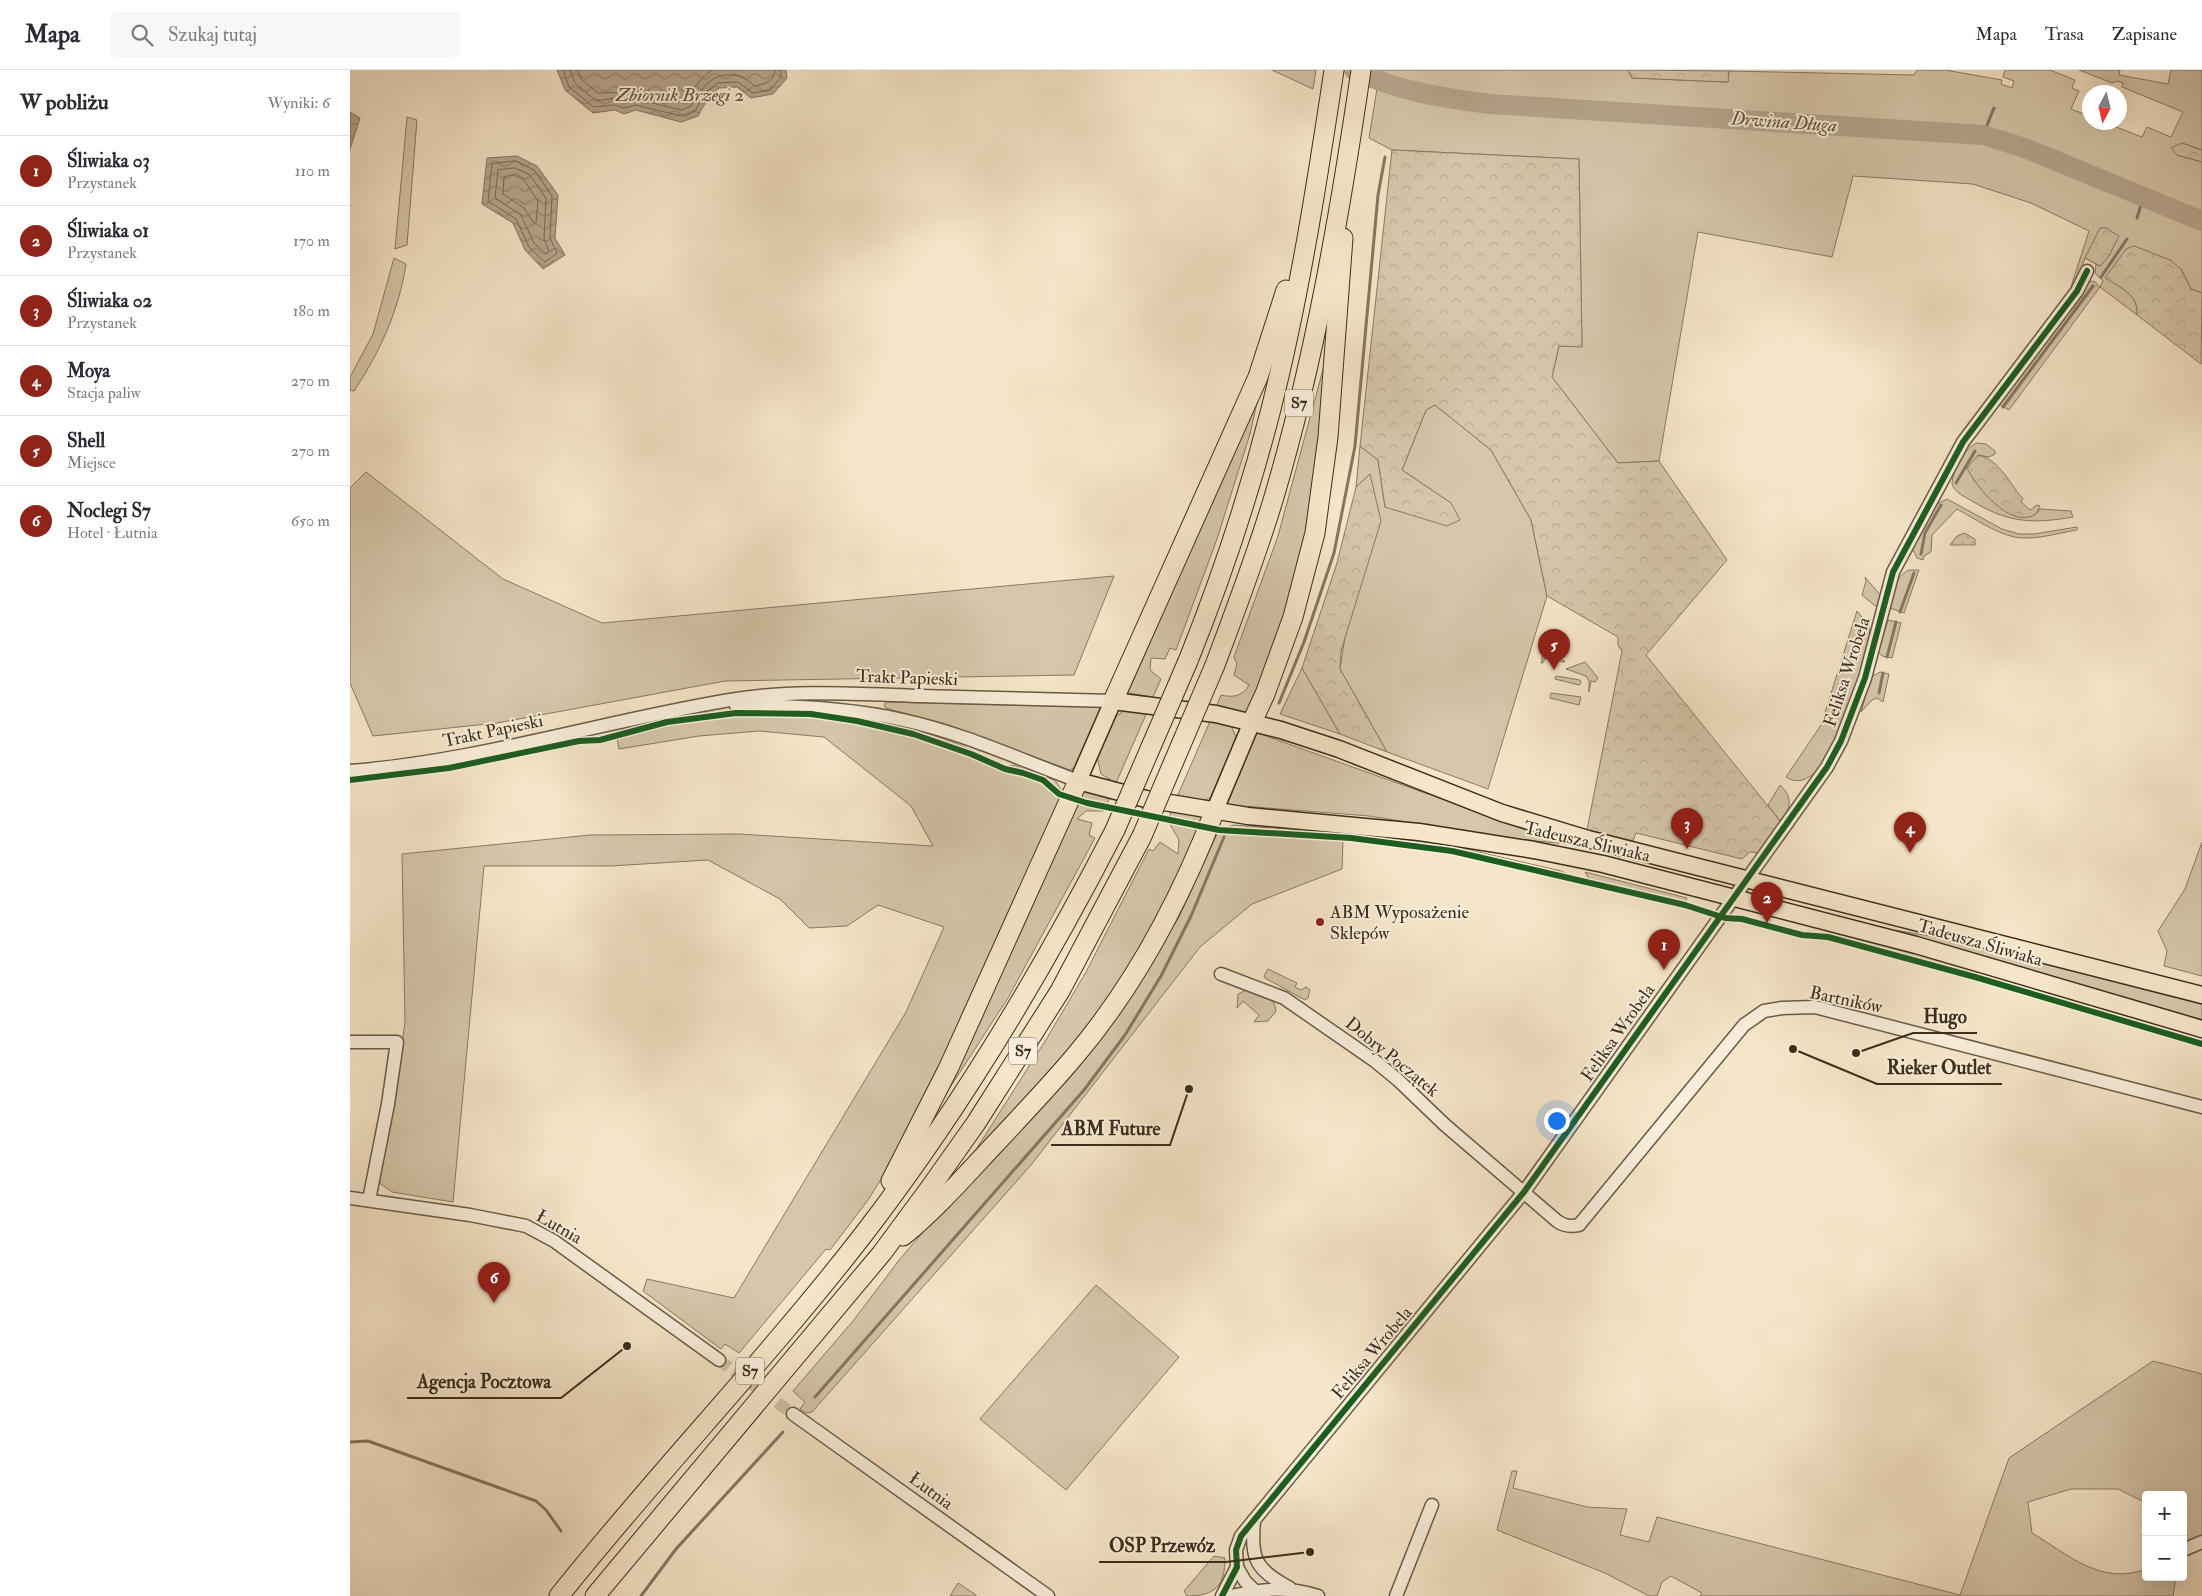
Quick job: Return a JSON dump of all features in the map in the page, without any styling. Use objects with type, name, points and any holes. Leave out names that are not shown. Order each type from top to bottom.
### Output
[{"type":"highway","name":"S7","points":[[559,1596],[634,1503],[754,1366],[863,1236],[957,1106],[1003,1033],[1077,904],[1115,830],[1188,661],[1235,536],[1269,418],[1289,334],[1334,70]]},
{"type":"highway","name":"S7","points":[[596,1596],[882,1253],[976,1123],[1025,1048],[1064,983],[1142,836],[1215,665],[1274,498],[1318,324],[1361,70]]},
{"type":"highway","points":[[1252,722],[1265,694],[1293,617],[1309,562],[1317,524],[1328,437],[1352,132]]},
{"type":"highway","points":[[1113,701],[1258,377],[1314,192]]},
{"type":"highway","points":[[863,1236],[949,1067],[1078,781]]},
{"type":"highway","points":[[882,1253],[924,1219],[1081,1048],[1113,1006],[1154,943],[1203,841],[1215,810]]},
{"type":"main road","name":"Tadeusza Śliwiaka","points":[[1113,701],[1208,713],[1252,722],[1339,750],[1502,813],[1588,838],[2202,995]]},
{"type":"main road","points":[[1078,781],[1113,701]]},
{"type":"main road","points":[[1215,810],[1252,722]]},
{"type":"main road","name":"Tadeusza Śliwiaka","points":[[1078,781],[1146,799],[1248,816],[1385,828],[1500,844],[1603,864],[1952,955],[2202,1029]]},
{"type":"street","name":"Feliksa Wrobela","points":[[1222,1596],[1237,1567],[1236,1550],[1241,1536],[1524,1192],[1812,789],[1841,741],[1865,678],[1893,572],[1963,442],[2077,291],[2088,272]]},
{"type":"street","name":"Trakt Papieski","points":[[350,771],[420,764],[465,756],[701,706],[754,697],[814,693],[1113,701]]},
{"type":"street","name":"Trakt Papieski","points":[[701,706],[814,707],[903,720],[949,733],[1078,781]]},
{"type":"street","name":"Dobry Początek","points":[[1222,974],[1284,998],[1318,1020],[1398,1080],[1445,1125],[1524,1192]]},
{"type":"street","name":"Bartników","points":[[1524,1192],[1563,1225],[1579,1224],[1744,1025],[1764,1012],[1782,1008],[1815,1007],[2202,1106]]},
{"type":"street","points":[[350,1042],[397,1042],[388,1104],[369,1200]]},
{"type":"street","name":"Łutnia","points":[[350,1198],[470,1215],[526,1226],[554,1241],[719,1360]]},
{"type":"street","name":"Łutnia","points":[[793,1414],[1048,1596]]},
{"type":"street","points":[[1396,1596],[1432,1505]]},
{"type":"street","points":[[1254,1520],[1253,1548],[1259,1567],[1255,1594]]},
{"type":"street","points":[[2187,1548],[2202,1542]]},
{"type":"street","points":[[1237,1567],[1255,1594]]},
{"type":"street","points":[[1259,1567],[1264,1573],[1292,1589],[1318,1596]]},
{"type":"street","points":[[1230,1596],[1292,1589]]},
{"type":"green space","points":[[1272,70],[1316,70],[1313,89]]},
{"type":"green space","points":[[1380,70],[1628,70],[1632,78],[1728,82],[1729,71],[1914,75],[1917,70],[1945,70],[2002,80],[2001,84],[2012,88],[2014,81],[2003,77],[2005,70],[2050,70],[2075,80],[2072,88],[2079,91],[2071,109],[2082,113],[2082,130],[2124,130],[2142,137],[2147,127],[2171,137],[2183,112],[2127,89],[2127,85],[2122,85],[2123,83],[2117,81],[2112,83],[2079,70],[2120,70],[2119,75],[2168,84],[2171,70],[2202,70],[2202,150],[2182,143],[2177,155],[2202,162],[2202,293],[2191,289],[2181,269],[2106,278],[2128,292],[2135,302],[2137,315],[2100,287],[2103,281],[2095,273],[2096,264],[2100,266],[2085,258],[2075,287],[2050,320],[2047,320],[2070,290],[2089,231],[2031,203],[1973,184],[1853,176],[1832,257],[1698,232],[1659,461],[1618,463],[1552,377],[1559,346],[1582,346],[1579,159],[1392,150],[1369,138]]},
{"type":"green space","points":[[1628,70],[1729,71],[1728,82],[1632,78]]},
{"type":"green space","points":[[407,117],[417,120],[407,245],[395,249]]},
{"type":"green space","points":[[2182,143],[2202,150],[2202,162],[2177,155],[2171,148]]},
{"type":"green space","points":[[1392,150],[1579,159],[1582,347],[1559,346],[1552,377],[1618,463],[1659,461],[1727,560],[1646,655],[1781,822],[1759,853],[1750,852],[1742,859],[1636,833],[1633,841],[1587,830],[1622,651],[1618,645],[1618,637],[1547,596],[1531,520],[1491,450],[1435,405],[1426,410],[1402,470],[1451,503],[1460,520],[1447,526],[1385,507],[1378,460],[1360,446]]},
{"type":"green space","points":[[2100,228],[2106,228],[2119,236],[2109,256],[2100,266],[2085,258]]},
{"type":"green space","points":[[2134,246],[2170,260],[2181,269],[2191,289],[2202,293],[2201,364],[2137,315],[2137,308],[2132,297],[2122,288],[2105,278],[2126,249]]},
{"type":"green space","points":[[394,258],[406,264],[399,298],[380,346],[354,391],[350,390],[350,377],[373,334]]},
{"type":"green space","points":[[2094,281],[2100,287],[2009,410],[1999,404],[2089,282]]},
{"type":"green space","points":[[1328,351],[1313,511],[1299,577],[1248,714],[1216,707],[1221,695],[1241,694],[1249,685],[1234,675],[1237,664],[1234,657],[1278,536]]},
{"type":"green space","points":[[1259,394],[1250,434],[1217,539],[1176,650],[1170,648],[1165,659],[1151,658],[1150,670],[1161,679],[1153,697],[1128,693]]},
{"type":"green space","points":[[1435,405],[1491,450],[1531,520],[1547,596],[1488,789],[1387,752],[1340,669],[1370,474],[1356,487],[1360,446],[1378,460],[1385,507],[1451,503],[1402,470],[1426,410]]},
{"type":"green space","points":[[1977,443],[1986,444],[1995,451],[1995,454],[1989,457],[1978,455],[1973,480],[2036,514],[2040,509],[2071,511],[2073,517],[2045,521],[2009,518],[1997,514],[1963,496],[1953,487],[1954,473],[1968,449]]},
{"type":"green space","points":[[1978,455],[1992,462],[2004,473],[2023,499],[2021,502],[2030,510],[2037,505],[2040,506],[2036,514],[2026,517],[2016,516],[2006,512],[1987,496],[1978,486],[1967,468]]},
{"type":"green space","points":[[366,472],[503,579],[602,623],[1114,576],[1074,675],[725,681],[497,723],[373,736],[350,683],[350,488]]},
{"type":"green space","points":[[1370,474],[1381,521],[1341,651],[1340,669],[1387,752],[1340,734],[1302,668],[1337,563],[1356,487]]},
{"type":"green space","points":[[1947,499],[2002,529],[2019,534],[2034,534],[2077,527],[2077,530],[2037,537],[2014,537],[1992,529],[1957,509],[1932,535],[1931,552],[1924,556],[1923,560],[1917,558],[1912,548],[1937,504]]},
{"type":"green space","points":[[1964,533],[1975,539],[1975,545],[1950,545],[1957,536]]},
{"type":"green space","points":[[1909,570],[1919,570],[1904,613],[1890,608],[1897,581],[1900,576]]},
{"type":"green space","points":[[1865,577],[1881,596],[1878,606],[1862,595],[1866,581]]},
{"type":"green space","points":[[1857,611],[1869,626],[1870,639],[1841,728],[1829,752],[1816,771],[1802,780],[1786,777],[1821,725]]},
{"type":"green space","points":[[1888,620],[1901,623],[1892,658],[1882,656],[1878,652]]},
{"type":"green space","points":[[1554,644],[1561,645],[1554,647],[1556,653],[1565,662],[1545,658],[1543,663],[1541,663],[1544,651]]},
{"type":"green space","points":[[1585,662],[1598,678],[1595,682],[1591,681],[1589,692],[1589,681],[1586,676],[1566,669]]},
{"type":"green space","points":[[1302,668],[1340,734],[1280,714]]},
{"type":"green space","points":[[1880,672],[1889,674],[1883,702],[1877,698],[1872,700],[1861,712],[1871,677]]},
{"type":"green space","points":[[1556,676],[1580,680],[1581,683],[1579,685],[1555,679]]},
{"type":"green space","points":[[1551,693],[1581,697],[1579,705],[1550,698]]},
{"type":"green space","points":[[886,702],[1100,707],[1103,711],[1079,765],[1070,770],[946,725],[886,708],[884,705]]},
{"type":"green space","points":[[756,708],[810,711],[864,718],[944,739],[971,750],[983,758],[965,750],[898,728],[823,714],[720,713],[641,725],[617,734],[626,728],[641,723],[682,715]]},
{"type":"green space","points":[[1128,708],[1148,710],[1116,783],[1101,774],[1097,757],[1115,717]]},
{"type":"green space","points":[[755,714],[815,718],[873,727],[901,734],[957,752],[992,767],[1039,780],[1064,798],[990,964],[895,1157],[868,1200],[830,1250],[826,1249],[739,1353],[725,1344],[721,1349],[643,1291],[647,1279],[734,1298],[906,1012],[944,927],[878,905],[847,926],[809,928],[780,899],[708,860],[611,866],[484,866],[453,1202],[392,1192],[378,1182],[396,1090],[405,1022],[402,854],[590,835],[739,834],[933,846],[911,806],[824,737],[759,731],[699,736],[619,749],[617,738],[666,724]]},
{"type":"green space","points":[[1211,719],[1231,726],[1238,741],[1213,797],[1205,800],[1177,797]]},
{"type":"green space","points":[[1258,733],[1450,802],[1586,846],[1516,839],[1369,816],[1230,805],[1227,802]]},
{"type":"green space","points":[[997,764],[1007,767],[1013,765],[1055,780],[1064,794],[1041,777],[1000,765]]},
{"type":"green space","points":[[1780,785],[1789,799],[1787,812],[1781,822],[1768,805]]},
{"type":"green space","points":[[1081,788],[1110,797],[1106,805],[1076,798]]},
{"type":"green space","points":[[1075,802],[1105,809],[1104,811],[1086,811],[1077,819],[1092,823],[1089,835],[1095,838],[1008,998],[938,1106]]},
{"type":"green space","points":[[1172,810],[1205,816],[1203,823],[1169,817]]},
{"type":"green space","points":[[1168,821],[1201,829],[1157,924],[1125,979],[1036,1089],[970,1159],[1047,1038],[1086,972],[1149,849],[1153,851],[1160,842],[1178,854],[1179,840]]},
{"type":"green space","points":[[1234,825],[1346,834],[1347,836],[1224,828]]},
{"type":"green space","points":[[1218,832],[1343,840],[1342,869],[1252,904],[1200,947],[1031,1165],[812,1412],[806,1413],[800,1409],[805,1402],[793,1391],[853,1321],[900,1259],[1145,973],[1179,917]]},
{"type":"green space","points":[[1357,835],[1444,844],[1561,871],[1571,876],[1456,849],[1355,837]]},
{"type":"green space","points":[[2202,842],[2202,976],[2164,966],[2167,951],[2158,931],[2185,889]]},
{"type":"green space","points":[[1585,872],[1687,898],[1685,902],[1590,881]]},
{"type":"green space","points":[[1895,930],[1953,940],[2202,1004],[2202,1023],[1894,933]]},
{"type":"green space","points":[[1828,931],[1841,932],[1977,969],[2202,1036],[2202,1041],[1975,974],[1828,934]]},
{"type":"green space","points":[[1268,969],[1297,983],[1295,987],[1301,990],[1306,987],[1310,990],[1308,998],[1305,1000],[1265,978],[1264,976]]},
{"type":"green space","points":[[1250,988],[1267,996],[1273,1002],[1276,1011],[1268,1021],[1254,1022],[1259,1015],[1243,1001],[1237,1008],[1238,994]]},
{"type":"green space","points":[[1096,1285],[1179,1357],[1066,1490],[980,1419]]},
{"type":"green space","points":[[2153,1361],[2202,1374],[2202,1538],[2187,1545],[2187,1491],[2142,1491],[2142,1501],[2118,1489],[2071,1489],[2028,1502],[2032,1533],[2072,1559],[2100,1571],[2114,1574],[2142,1570],[2142,1581],[2175,1581],[2173,1596],[1700,1596],[1702,1593],[1671,1576],[1662,1582],[1657,1596],[1649,1596],[1605,1573],[1497,1530],[1512,1471],[1517,1471],[1513,1488],[1587,1507],[1627,1509],[1620,1535],[1649,1542],[1657,1517],[1960,1595],[2009,1458]]},
{"type":"green space","points":[[1214,1556],[1225,1558],[1225,1568],[1220,1582],[1205,1594],[1187,1596],[1184,1591]]},
{"type":"green space","points":[[958,1583],[976,1595],[976,1596],[950,1596]]},
{"type":"water","name":"Zbiornik Brzegi 2","points":[[557,70],[786,70],[787,78],[773,94],[751,98],[737,87],[719,88],[708,98],[698,116],[681,122],[636,110],[624,114],[615,110],[593,113],[565,90]]},
{"type":"water","points":[[350,112],[360,118],[350,149]]},
{"type":"water","points":[[517,156],[537,166],[558,195],[555,238],[565,255],[543,269],[525,250],[513,223],[482,204],[487,158]]},
{"type":"waterway","name":"Drwina Długa","points":[[1354,70],[1404,88],[1438,96],[1490,104],[1983,135],[2025,148],[2202,221]]},
{"type":"waterway","points":[[1983,135],[1994,108]]},
{"type":"waterway","points":[[1279,703],[1304,642],[1334,553],[1355,446],[1378,195],[1385,157]]},
{"type":"waterway","points":[[2137,218],[2143,198]]},
{"type":"waterway","points":[[2101,277],[2127,239]]},
{"type":"waterway","points":[[2003,407],[2093,286]]},
{"type":"waterway","points":[[1956,483],[1975,451]]},
{"type":"waterway","points":[[1921,554],[1925,533],[1941,505]]},
{"type":"waterway","points":[[1900,612],[1914,573]]},
{"type":"waterway","points":[[1887,657],[1896,622]]},
{"type":"waterway","points":[[1879,693],[1883,673]]},
{"type":"waterway","points":[[815,1397],[1084,1090],[1125,1035],[1161,976],[1191,916],[1224,837]]},
{"type":"waterway","points":[[641,1596],[676,1549],[783,1432]]},
{"type":"waterway","points":[[350,1442],[368,1441],[536,1501],[546,1510],[561,1531]]},
{"type":"tunnel","points":[[719,1360],[793,1414]]},
{"type":"cycle path","points":[[1222,1596],[1237,1567],[1236,1550],[1241,1536],[1524,1192],[1827,767],[1841,741],[1865,678],[1893,572],[1963,442],[2077,291],[2087,271]]},
{"type":"cycle path","points":[[350,780],[449,768],[579,741],[600,740],[667,722],[736,713],[811,714],[857,721],[913,734],[971,754],[1005,769],[1043,780],[1059,794],[1087,803],[1219,830],[1351,838],[1452,851],[1685,905],[1725,918],[1742,919],[1802,935],[1828,937],[1975,977],[2202,1044]]},
{"type":"place","name":"Shell","points":[[1554,670]]},
{"type":"place","name":"Śliwiaka 02","points":[[1687,849]]},
{"type":"place","name":"Moya","points":[[1910,853]]},
{"type":"place","name":"ABM Wyposażenie Sklepów","points":[[1320,922]]},
{"type":"place","name":"Śliwiaka 01","points":[[1767,923]]},
{"type":"place","name":"Śliwiaka 03","points":[[1664,970]]},
{"type":"place","name":"Rieker Outlet","points":[[1793,1049]]},
{"type":"place","name":"Hugo","points":[[1856,1053]]},
{"type":"place","name":"ABM Future","points":[[1189,1089]]},
{"type":"place","name":"Noclegi S7","points":[[494,1303]]},
{"type":"place","name":"Agencja Pocztowa","points":[[627,1346]]},
{"type":"place","name":"OSP Przewóz","points":[[1310,1552]]}]
